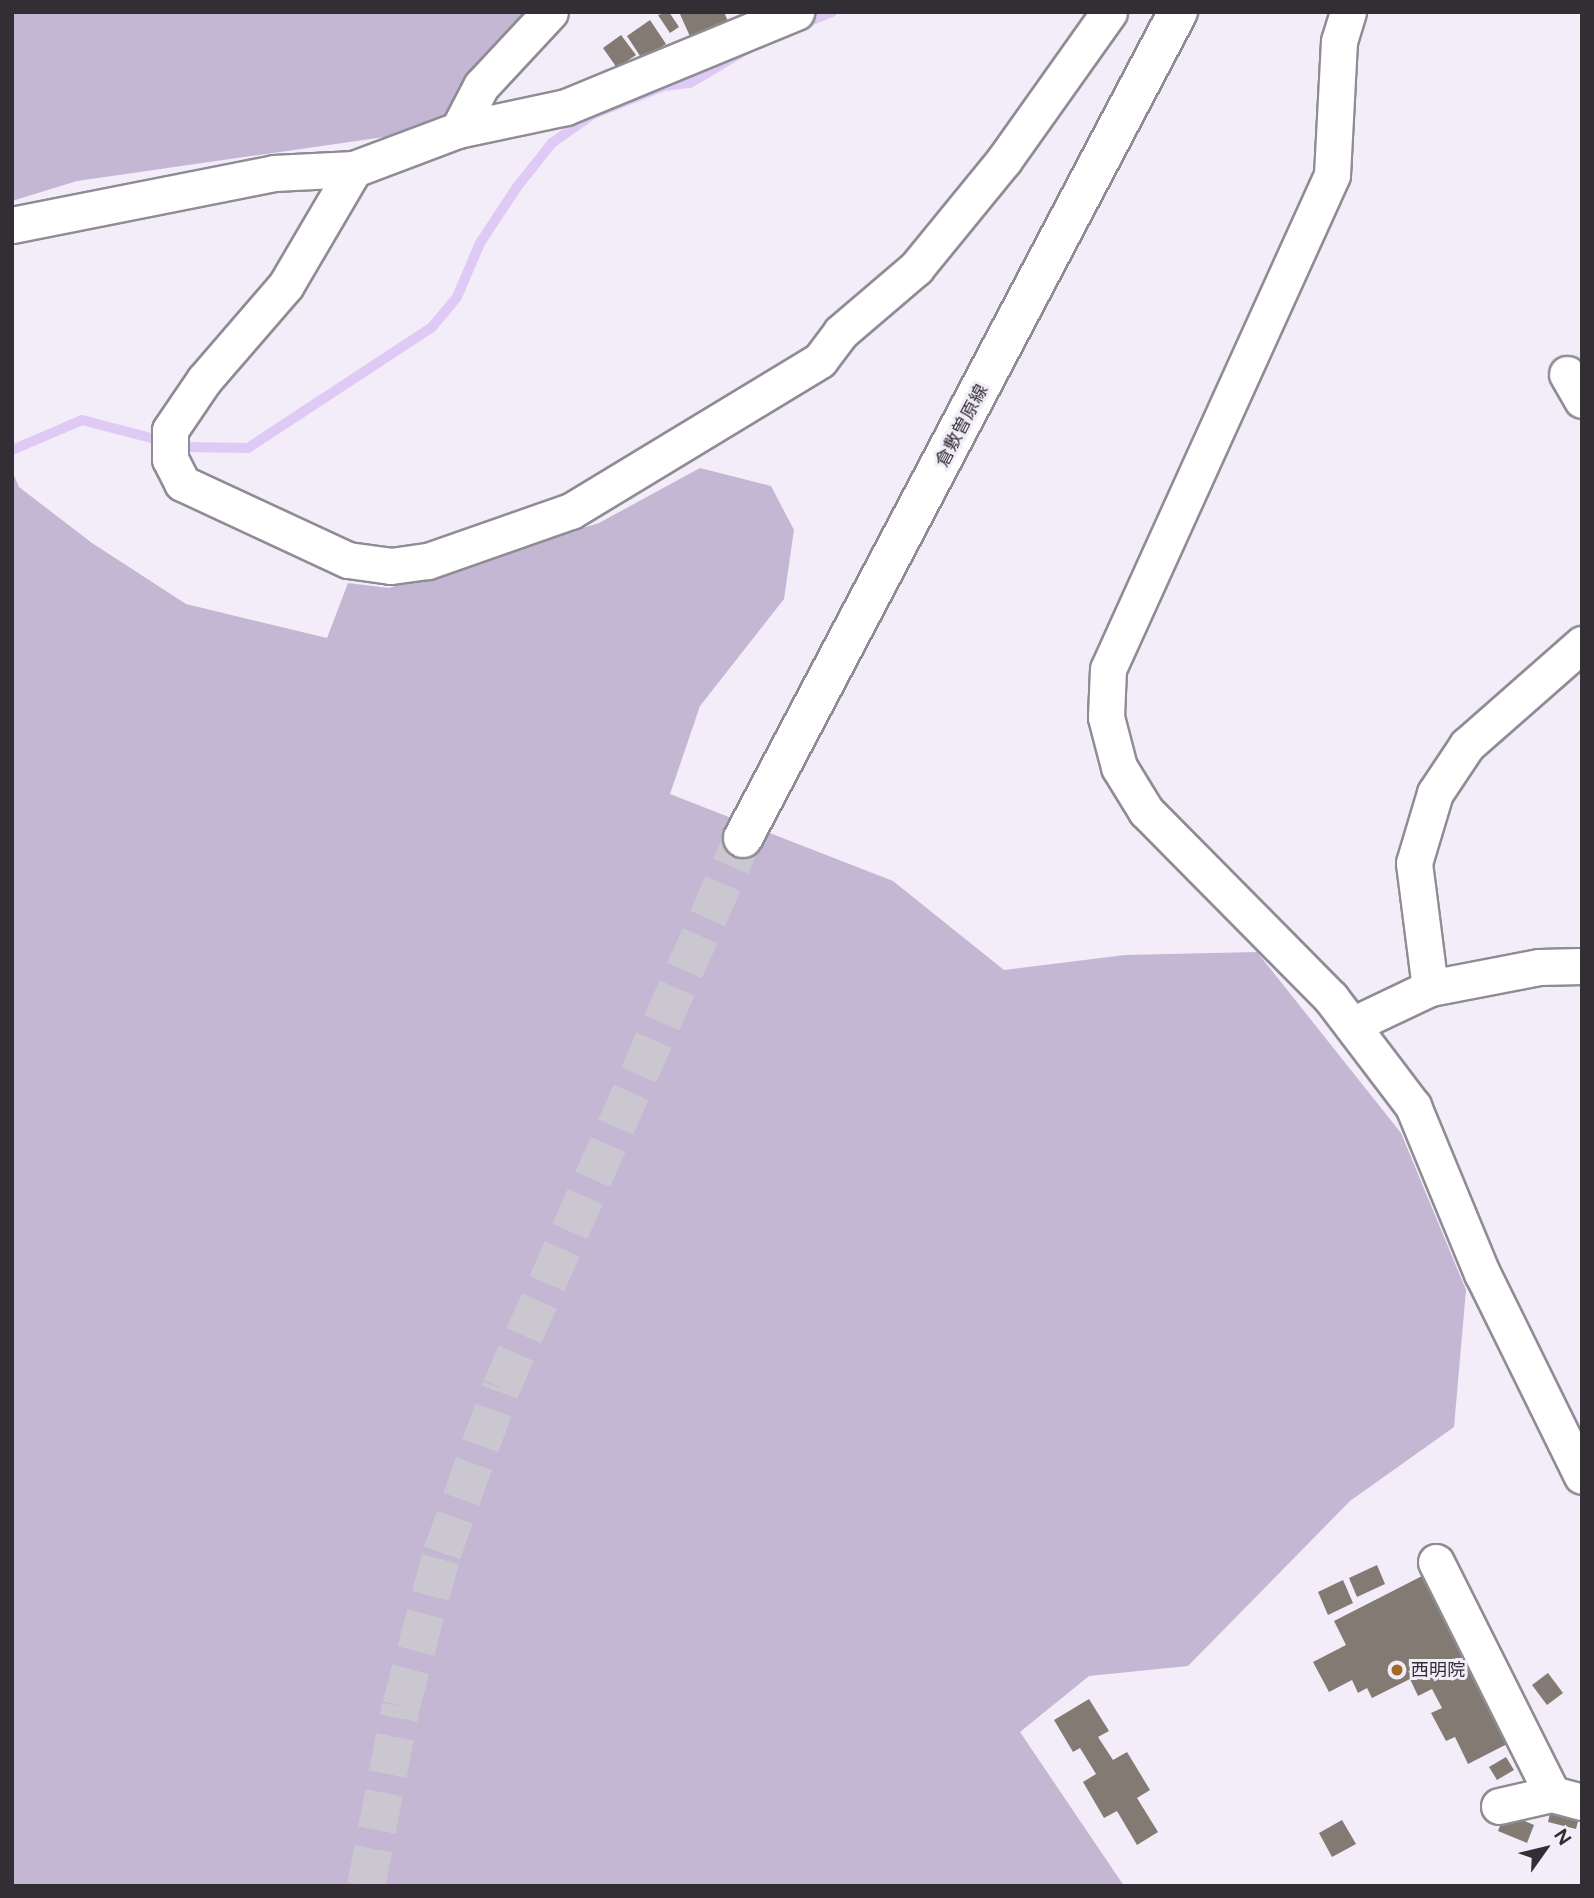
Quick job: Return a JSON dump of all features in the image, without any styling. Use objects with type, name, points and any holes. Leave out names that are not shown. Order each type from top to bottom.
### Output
[{"type":"street","points":[[458,130],[481,86],[550,12]]},
{"type":"street","points":[[12,225],[274,173],[354,169],[458,130],[566,107],[796,12]]},
{"type":"street","points":[[354,169],[286,285],[204,380],[170,430],[170,443],[183,483],[348,560],[391,566],[428,561],[571,511],[820,360],[841,332],[916,268],[1004,160],[1109,12]]},
{"type":"street","name":"倉敷曽原線","points":[[743,838],[1178,12]]},
{"type":"street","points":[[1348,12],[1339,41],[1332,174],[1108,669],[1106,717],[1119,767],[1146,811],[1257,920],[1352,1025],[1413,1106],[1482,1273],[1582,1476]]},
{"type":"street","points":[[1430,988],[1414,863],[1435,793],[1467,745],[1582,644]]},
{"type":"street","points":[[1352,1025],[1430,988],[1539,967],[1582,966]]},
{"type":"street","points":[[1436,1562],[1567,1798],[1499,1806]]},
{"type":"shaded area","points":[[12,12],[531,12],[448,121],[391,136],[77,181],[12,201]]},
{"type":"shaded area","points":[[700,468],[771,486],[794,530],[784,599],[700,706],[670,794],[893,881],[1004,970],[1125,955],[1257,952],[1401,1133],[1466,1290],[1454,1427],[1350,1501],[1188,1666],[1089,1676],[1020,1732],[1124,1886],[12,1886],[12,471],[19,487],[92,543],[186,604],[327,638],[348,583],[389,588],[599,523]]},
{"type":"building","points":[[669,12],[679,27],[670,33],[658,15]]},
{"type":"building","points":[[679,12],[724,12],[730,26],[693,43]]},
{"type":"building","points":[[650,20],[666,44],[642,59],[627,36]]},
{"type":"building","points":[[621,35],[636,55],[617,68],[603,48]]},
{"type":"building","points":[[1377,1565],[1385,1584],[1357,1597],[1349,1578]]},
{"type":"building","name":"西明院","points":[[1426,1574],[1513,1741],[1468,1764],[1455,1737],[1446,1741],[1431,1713],[1442,1708],[1432,1689],[1418,1696],[1410,1679],[1372,1698],[1367,1688],[1358,1693],[1352,1680],[1329,1692],[1313,1662],[1346,1645],[1334,1621]]},
{"type":"building","points":[[1343,1580],[1353,1603],[1328,1615],[1318,1592]]},
{"type":"building","points":[[1548,1673],[1563,1693],[1547,1705],[1532,1685]]},
{"type":"building","points":[[1089,1699],[1109,1731],[1098,1737],[1113,1760],[1127,1752],[1150,1790],[1137,1798],[1158,1832],[1137,1845],[1117,1811],[1104,1818],[1083,1782],[1096,1774],[1080,1748],[1073,1752],[1054,1720]]},
{"type":"building","points":[[1506,1757],[1514,1770],[1497,1780],[1489,1767]]},
{"type":"building","points":[[1552,1805],[1580,1813],[1576,1829],[1548,1822]]},
{"type":"building","points":[[1505,1813],[1534,1825],[1527,1843],[1498,1831]]},
{"type":"building","points":[[1342,1820],[1356,1844],[1332,1857],[1319,1833]]},
{"type":"waterway","points":[[797,26],[832,12]]},
{"type":"waterway","points":[[12,450],[82,420],[186,447],[248,448],[432,327],[457,297],[480,243],[517,187],[552,143],[593,114],[664,86],[690,83],[754,45]]},
{"type":"tunnel","points":[[366,1886],[401,1706],[442,1553],[501,1388],[743,838]]},
{"type":"place","name":"西明院","points":[[1397,1670]]}]
